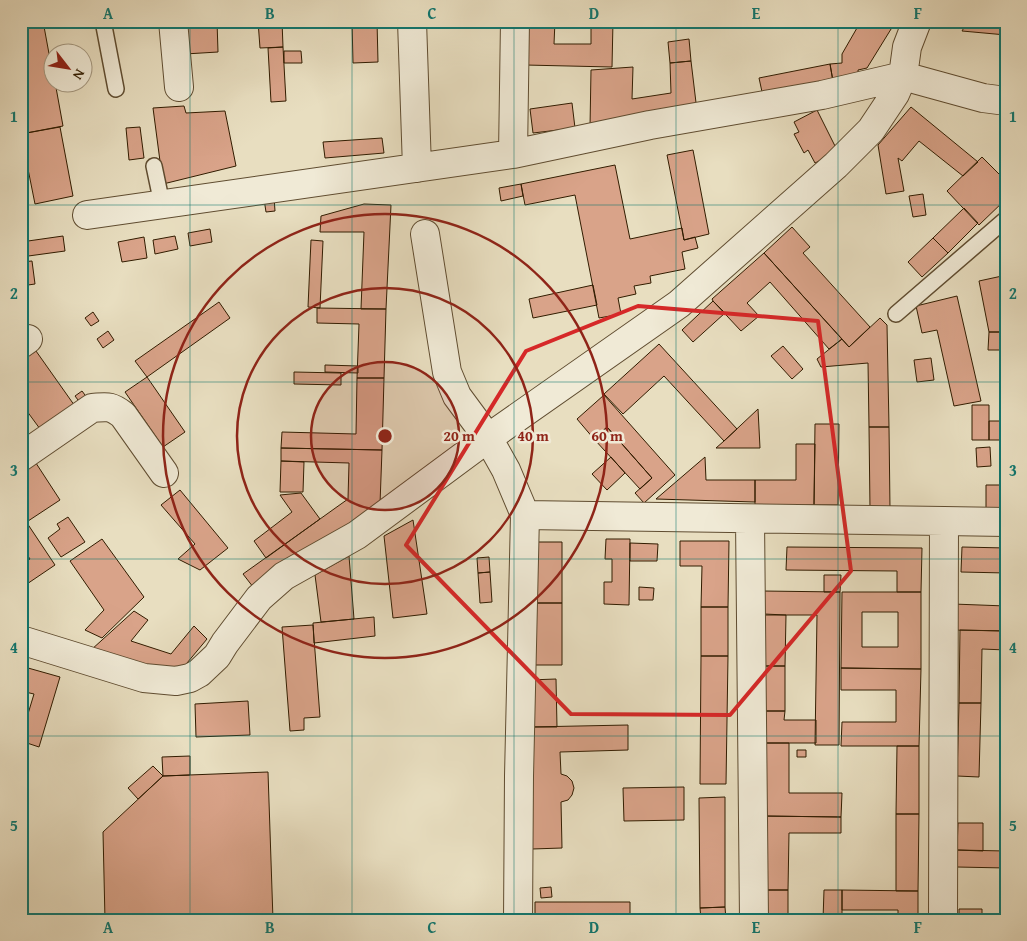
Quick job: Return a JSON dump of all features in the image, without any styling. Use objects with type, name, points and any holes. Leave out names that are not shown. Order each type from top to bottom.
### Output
[{"type":"street","points":[[173,21],[179,86]]},
{"type":"street","points":[[412,21],[417,168]]},
{"type":"street","points":[[513,154],[515,21]]},
{"type":"street","points":[[21,640],[144,678],[176,681],[190,678],[199,673],[217,656],[259,598],[284,576],[357,535],[488,438],[679,304],[836,165],[871,130],[895,94],[903,76],[907,47],[917,21]]},
{"type":"street","points":[[87,214],[513,154],[650,125],[822,95],[903,76],[983,98],[1006,101]]},
{"type":"street","points":[[425,234],[447,372],[457,396],[488,438],[506,470],[525,515],[518,776],[518,920]]},
{"type":"street","points":[[21,457],[92,408],[106,407],[114,408],[123,415],[164,473]]},
{"type":"street","points":[[525,515],[1006,522]]},
{"type":"street","points":[[750,518],[754,920]]},
{"type":"street","points":[[943,920],[944,521]]},
{"type":"lane","points":[[103,21],[116,89]]},
{"type":"lane","points":[[154,166],[162,204]]},
{"type":"lane","points":[[896,314],[1006,219]]},
{"type":"highlighted area","points":[[638,306],[818,321],[851,571],[730,715],[571,714],[406,545],[526,351]]},
{"type":"building","points":[[21,21],[43,21],[47,42],[42,42],[42,92],[57,92],[63,126],[21,134]]},
{"type":"building","points":[[183,21],[217,21],[218,52],[185,54]]},
{"type":"building","points":[[258,21],[282,21],[283,47],[260,48]]},
{"type":"building","points":[[352,21],[377,21],[378,62],[353,63]]},
{"type":"building","points":[[525,21],[555,21],[554,44],[591,44],[591,21],[613,21],[612,67],[525,65]]},
{"type":"building","points":[[861,21],[896,21],[867,68],[858,70],[859,81],[834,87],[830,64],[842,63],[842,54]]},
{"type":"building","points":[[968,21],[1006,21],[1006,35],[962,31]]},
{"type":"building","points":[[689,39],[691,61],[670,63],[668,42]]},
{"type":"building","points":[[283,47],[286,101],[271,102],[268,48]]},
{"type":"building","points":[[284,51],[301,51],[302,63],[284,63]]},
{"type":"building","points":[[691,61],[697,111],[590,127],[591,70],[633,67],[632,99],[671,93],[670,63]]},
{"type":"building","points":[[830,64],[834,87],[764,101],[759,78]]},
{"type":"building","points":[[572,103],[575,128],[533,133],[530,109]]},
{"type":"building","points":[[184,106],[186,113],[225,111],[236,166],[163,184],[153,108]]},
{"type":"building","points":[[911,107],[978,162],[963,176],[919,141],[902,161],[898,158],[904,191],[886,194],[878,145]]},
{"type":"building","points":[[817,110],[838,152],[815,163],[808,150],[804,153],[794,134],[799,132],[794,122]]},
{"type":"building","points":[[60,127],[73,196],[35,204],[21,134]]},
{"type":"building","points":[[140,127],[144,158],[129,160],[126,128]]},
{"type":"building","points":[[382,138],[384,153],[325,158],[323,142]]},
{"type":"building","points":[[693,150],[709,234],[684,240],[667,155]]},
{"type":"building","points":[[982,157],[1006,181],[1006,199],[979,225],[947,191]]},
{"type":"building","points":[[615,165],[630,239],[682,228],[684,240],[695,237],[698,248],[682,252],[685,269],[650,276],[651,283],[634,286],[636,294],[618,298],[621,314],[599,318],[575,195],[525,205],[521,184]]},
{"type":"building","points":[[521,184],[523,196],[501,201],[499,188]]},
{"type":"building","points":[[923,194],[926,215],[913,217],[909,196]]},
{"type":"building","points":[[274,197],[275,211],[266,212],[264,199]]},
{"type":"building","points":[[364,204],[391,205],[386,309],[361,309],[364,232],[320,232],[321,216]]},
{"type":"building","points":[[964,208],[978,223],[948,253],[933,238]]},
{"type":"building","points":[[792,227],[810,247],[803,253],[870,327],[849,347],[764,253]]},
{"type":"building","points":[[210,229],[212,242],[190,246],[188,233]]},
{"type":"building","points":[[63,236],[65,251],[21,257],[21,242]]},
{"type":"building","points":[[175,236],[178,249],[155,254],[153,240]]},
{"type":"building","points":[[144,237],[147,258],[122,262],[118,242]]},
{"type":"building","points":[[933,238],[948,253],[922,277],[908,262]]},
{"type":"building","points":[[311,240],[323,241],[320,308],[308,307]]},
{"type":"building","points":[[764,253],[842,339],[829,349],[770,282],[747,303],[759,316],[741,331],[713,301],[712,299]]},
{"type":"building","points":[[32,261],[35,284],[21,286],[21,262]]},
{"type":"building","points":[[1002,276],[1006,299],[1006,332],[989,332],[979,281]]},
{"type":"building","points":[[593,285],[597,305],[533,318],[529,299]]},
{"type":"building","points":[[957,296],[981,401],[954,406],[937,330],[922,333],[916,306]]},
{"type":"building","points":[[713,301],[725,313],[693,342],[682,330]]},
{"type":"building","points":[[219,302],[230,318],[147,377],[135,361]]},
{"type":"building","points":[[317,308],[386,309],[384,378],[357,378],[359,324],[317,323]]},
{"type":"building","points":[[93,312],[99,321],[91,326],[85,318]]},
{"type":"building","points":[[880,318],[887,325],[889,427],[869,427],[868,363],[821,367],[817,359],[842,339],[849,347]]},
{"type":"building","points":[[108,331],[114,340],[103,348],[97,339]]},
{"type":"building","points":[[989,332],[1006,332],[1006,350],[988,350]]},
{"type":"building","points":[[659,344],[737,429],[724,441],[664,376],[623,414],[604,394]]},
{"type":"building","points":[[783,346],[803,369],[792,379],[771,356]]},
{"type":"building","points":[[36,351],[77,409],[43,433],[21,403],[21,361]]},
{"type":"building","points":[[931,358],[934,380],[917,382],[914,360]]},
{"type":"building","points":[[325,365],[358,366],[358,373],[325,372]]},
{"type":"building","points":[[294,372],[341,373],[341,385],[294,384]]},
{"type":"building","points":[[147,377],[185,432],[163,447],[125,392]]},
{"type":"building","points":[[357,378],[384,378],[382,450],[281,448],[282,432],[356,434]]},
{"type":"building","points":[[82,391],[88,399],[81,404],[75,396]]},
{"type":"building","points":[[604,395],[675,475],[644,503],[635,493],[652,478],[607,427],[594,439],[577,419]]},
{"type":"building","points":[[972,405],[989,405],[989,440],[972,440]]},
{"type":"building","points":[[758,409],[760,448],[716,448],[724,441]]},
{"type":"building","points":[[989,421],[1006,421],[1006,440],[989,440]]},
{"type":"building","points":[[815,424],[839,424],[838,505],[814,505]]},
{"type":"building","points":[[607,427],[652,478],[640,489],[594,439]]},
{"type":"building","points":[[869,427],[889,427],[890,509],[870,509]]},
{"type":"building","points":[[796,444],[815,444],[814,505],[755,507],[755,480],[796,480]]},
{"type":"building","points":[[990,447],[991,466],[977,467],[976,448]]},
{"type":"building","points":[[281,448],[382,450],[380,504],[257,592],[243,574],[348,499],[349,463],[281,461]]},
{"type":"building","points":[[32,457],[60,500],[22,525],[21,464]]},
{"type":"building","points":[[611,457],[625,473],[607,490],[592,474]]},
{"type":"building","points":[[705,457],[706,480],[755,480],[755,502],[656,499]]},
{"type":"building","points":[[281,461],[304,462],[303,492],[280,492]]},
{"type":"building","points":[[986,485],[1006,485],[1006,514],[986,514]]},
{"type":"building","points":[[180,490],[228,548],[200,570],[178,559],[195,544],[161,505]]},
{"type":"building","points":[[301,493],[320,519],[266,558],[254,541],[292,512],[280,495]]},
{"type":"building","points":[[68,517],[85,542],[61,557],[48,538],[60,529],[57,524]]},
{"type":"building","points":[[413,520],[427,614],[393,618],[384,536]]},
{"type":"building","points":[[27,523],[55,565],[21,588],[21,564],[30,559],[21,546],[21,527]]},
{"type":"building","points":[[102,539],[144,597],[102,638],[85,630],[104,610],[70,561]]},
{"type":"building","points":[[606,539],[630,539],[629,605],[604,604],[604,582],[612,582],[612,559],[605,559]]},
{"type":"building","points":[[680,541],[729,541],[728,607],[701,607],[702,566],[680,566]]},
{"type":"building","points":[[536,542],[562,542],[562,603],[536,603]]},
{"type":"building","points":[[630,543],[658,544],[657,561],[630,561]]},
{"type":"building","points":[[787,547],[922,548],[921,592],[897,592],[897,571],[786,570]]},
{"type":"building","points":[[962,547],[1006,548],[1006,573],[961,572]]},
{"type":"building","points":[[349,556],[354,619],[321,622],[315,575]]},
{"type":"building","points":[[489,557],[490,572],[478,573],[477,558]]},
{"type":"building","points":[[490,572],[492,602],[480,603],[478,573]]},
{"type":"building","points":[[824,575],[841,575],[840,592],[824,592]]},
{"type":"building","points":[[639,587],[654,588],[653,600],[639,600]]},
{"type":"building","points":[[763,591],[840,592],[839,745],[815,745],[817,615],[762,615]]},
{"type":"building","points":[[842,592],[921,592],[921,669],[841,668]],"holes":[[[862,612],[898,612],[898,647],[862,647]]]},
{"type":"building","points":[[536,603],[562,603],[562,665],[535,665]]},
{"type":"building","points":[[953,604],[1006,606],[1006,631],[953,630]]},
{"type":"building","points":[[701,607],[728,607],[728,656],[701,656]]},
{"type":"building","points":[[134,611],[148,620],[131,641],[171,654],[194,626],[207,639],[177,675],[91,650]]},
{"type":"building","points":[[764,614],[786,615],[785,666],[763,666]]},
{"type":"building","points":[[374,617],[375,636],[314,643],[313,623]]},
{"type":"building","points":[[313,625],[320,717],[304,718],[304,730],[290,731],[282,627]]},
{"type":"building","points":[[960,630],[1006,631],[1006,650],[982,649],[981,703],[959,703]]},
{"type":"building","points":[[701,656],[728,656],[726,784],[700,784]]},
{"type":"building","points":[[21,666],[60,677],[39,747],[21,741],[34,694],[21,691]]},
{"type":"building","points":[[765,666],[785,666],[785,711],[765,711]]},
{"type":"building","points":[[841,668],[921,669],[919,746],[841,746],[842,722],[896,722],[896,690],[841,690]]},
{"type":"building","points":[[556,679],[557,727],[529,727],[529,680]]},
{"type":"building","points":[[248,701],[250,735],[196,737],[195,704]]},
{"type":"building","points":[[959,703],[981,703],[979,777],[957,776]]},
{"type":"building","points":[[764,711],[785,711],[784,720],[816,720],[816,743],[764,743]]},
{"type":"building","points":[[628,725],[628,750],[560,752],[561,774],[567,776],[572,781],[574,788],[568,800],[561,802],[562,848],[532,849],[529,727]]},
{"type":"building","points":[[764,743],[789,743],[789,793],[842,793],[841,817],[763,816]]},
{"type":"building","points":[[897,746],[919,746],[919,814],[896,814]]},
{"type":"building","points":[[797,750],[806,750],[806,757],[797,757]]},
{"type":"building","points":[[190,756],[190,775],[163,776],[162,757]]},
{"type":"building","points":[[153,766],[163,776],[138,799],[128,788]]},
{"type":"building","points":[[268,772],[273,920],[105,920],[103,832],[163,776]]},
{"type":"building","points":[[684,787],[684,820],[624,821],[623,788]]},
{"type":"building","points":[[725,797],[725,907],[700,908],[699,798]]},
{"type":"building","points":[[896,814],[919,814],[918,891],[896,891]]},
{"type":"building","points":[[763,816],[841,817],[841,833],[789,833],[788,890],[762,890]]},
{"type":"building","points":[[958,823],[983,823],[983,851],[957,850]]},
{"type":"building","points":[[957,850],[1006,851],[1006,868],[957,867]]},
{"type":"building","points":[[551,887],[552,897],[541,898],[540,888]]},
{"type":"building","points":[[762,890],[788,890],[788,920],[761,920]]},
{"type":"building","points":[[824,890],[842,890],[842,920],[823,920]]},
{"type":"building","points":[[842,890],[918,891],[918,920],[898,920],[898,910],[842,910]]},
{"type":"building","points":[[535,902],[630,902],[630,920],[535,920]]},
{"type":"building","points":[[725,907],[726,920],[701,920],[700,908]]},
{"type":"building","points":[[959,909],[982,909],[982,920],[959,920]]}]
